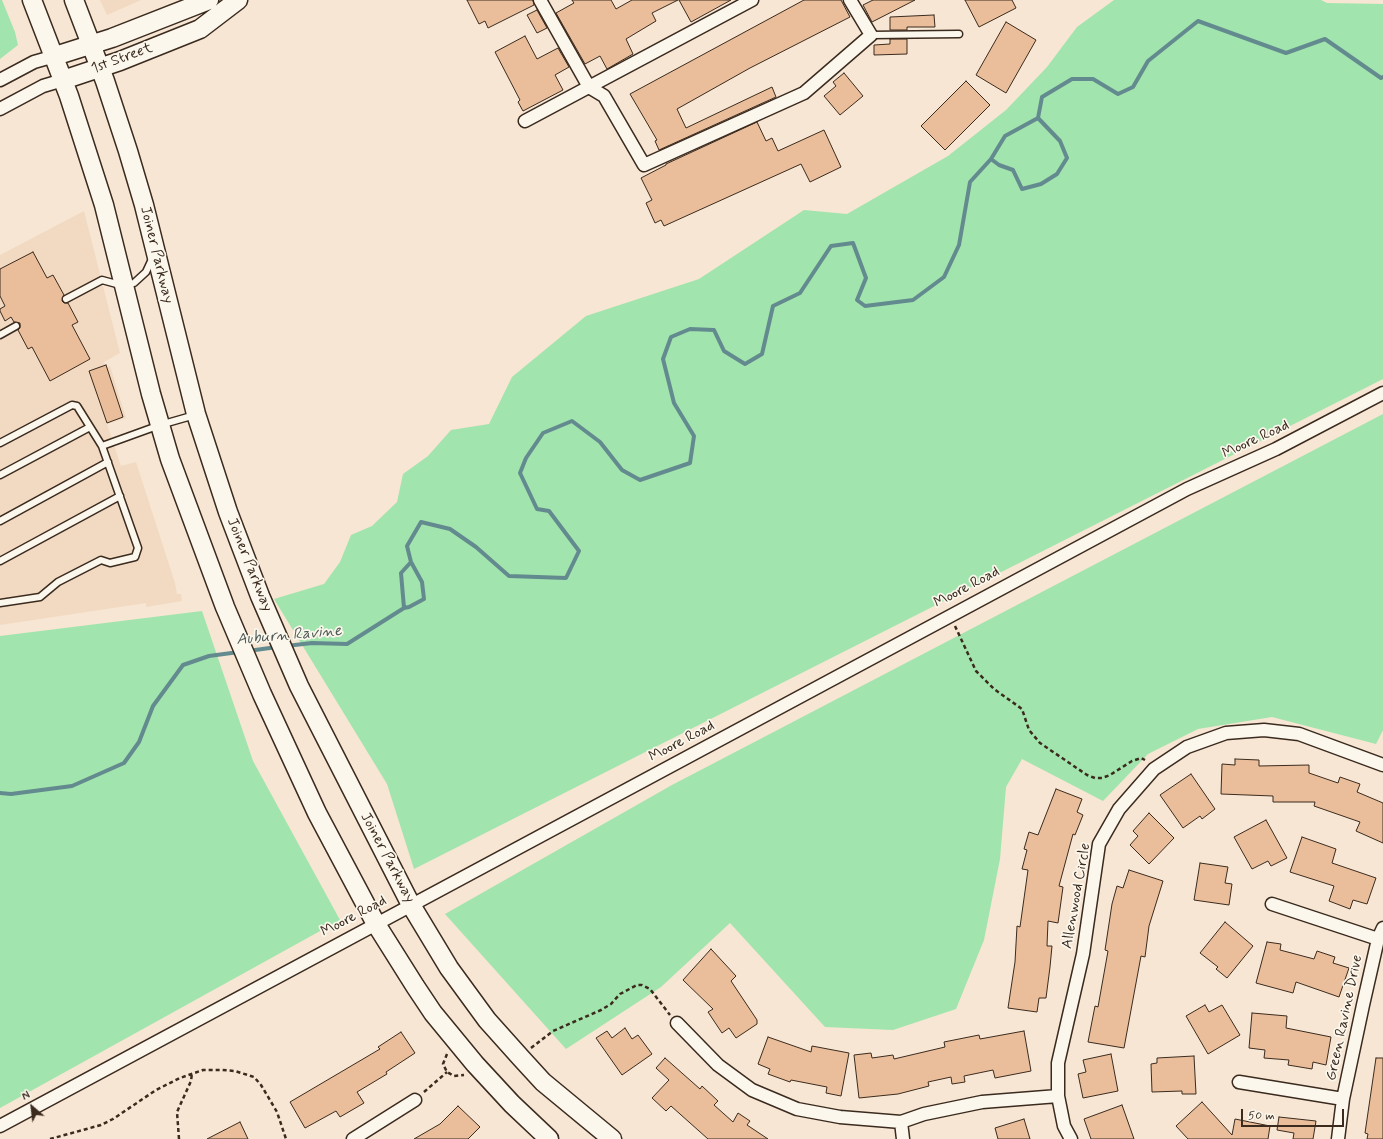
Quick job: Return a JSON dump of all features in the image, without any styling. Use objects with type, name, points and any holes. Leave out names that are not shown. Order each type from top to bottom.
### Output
[{"type":"main road","points":[[32,0],[63,80],[102,198],[160,425],[193,524],[225,607],[262,694],[317,813],[376,924],[415,986],[457,1044],[491,1082],[549,1139]]},
{"type":"main road","name":"Joiner Parkway","points":[[74,0],[100,67],[132,164],[156,252],[196,414],[228,512],[260,596],[299,686],[352,793],[411,905],[466,993],[487,1020],[549,1087],[612,1139]]},
{"type":"main road","name":"1st Street","points":[[54,56],[118,36],[187,4],[209,0]]},
{"type":"main road","name":"1st Street","points":[[63,80],[200,29],[238,0]]},
{"type":"street","points":[[540,0],[589,86],[604,96],[644,165],[804,93],[871,35],[850,0]]},
{"type":"street","points":[[526,121],[752,0]]},
{"type":"street","name":"1st Street","points":[[0,80],[34,62],[54,56]]},
{"type":"street","name":"1st Street","points":[[0,109],[43,86],[63,80]]},
{"type":"street","name":"Moore Road","points":[[0,1126],[1187,489],[1276,449],[1383,394]]},
{"type":"street","name":"Allenwood Circle","points":[[1071,1139],[1064,1126],[1058,1096],[1058,1063],[1083,954],[1100,844],[1119,809],[1154,769],[1187,748],[1226,734],[1264,730],[1299,734],[1383,764]]},
{"type":"street","points":[[1272,904],[1378,939]]},
{"type":"street","name":"Green Ravine Drive","points":[[1338,1139],[1344,1099],[1378,939],[1383,928]]},
{"type":"street","points":[[677,1022],[718,1064],[752,1090],[797,1109],[840,1117],[901,1122],[924,1114],[982,1102],[1058,1096]]},
{"type":"street","points":[[1239,1082],[1344,1099]]},
{"type":"street","points":[[353,1139],[415,1100]]},
{"type":"street","points":[[901,1122],[902,1139]]},
{"type":"lane","points":[[871,35],[959,34]]},
{"type":"lane","points":[[66,299],[102,280],[124,286],[134,283],[146,272],[156,252]]},
{"type":"lane","points":[[0,335],[16,326]]},
{"type":"lane","points":[[0,443],[72,405],[77,406],[102,446],[138,548],[135,557],[110,563],[101,560],[58,582],[40,597],[0,603]]},
{"type":"lane","points":[[102,446],[196,414]]},
{"type":"lane","points":[[0,474],[90,427]]},
{"type":"lane","points":[[0,521],[108,462]]},
{"type":"lane","points":[[0,561],[120,496]]},
{"type":"path","points":[[950,616],[976,670],[994,689],[1022,709],[1030,730],[1040,743],[1087,775],[1095,778],[1102,778],[1110,775],[1132,761],[1141,758],[1147,761],[1154,769]]},
{"type":"path","points":[[521,1058],[548,1034],[601,1010],[611,1004],[620,994],[637,985],[642,985],[650,989],[677,1022]]},
{"type":"path","points":[[50,1139],[101,1125],[113,1119],[156,1090],[192,1073],[203,1070],[235,1071],[254,1077],[275,1107],[286,1139]]},
{"type":"path","points":[[415,1100],[447,1072]]},
{"type":"path","points":[[179,1139],[177,1112],[191,1081],[192,1073]]},
{"type":"shaded area","points":[[100,0],[141,0],[107,15]]},
{"type":"shaded area","points":[[84,211],[120,353],[104,362],[106,367],[110,366],[126,418],[107,424],[121,466],[136,462],[175,583],[177,594],[181,594],[182,601],[146,607],[146,603],[0,625],[0,255]]},
{"type":"green space","points":[[0,0],[2,0],[15,32],[18,45],[0,59]]},
{"type":"green space","points":[[1114,0],[1321,0],[1327,3],[1383,4],[1383,379],[414,869],[387,784],[274,599],[324,584],[340,562],[351,535],[372,526],[397,502],[403,474],[428,456],[451,430],[489,424],[512,377],[586,316],[699,279],[804,210],[847,214],[948,156],[1006,110],[1047,67],[1077,27]]},
{"type":"green space","points":[[1383,414],[1383,730],[1376,744],[1272,717],[1198,729],[1148,754],[1103,801],[1022,759],[1006,787],[1000,859],[984,940],[956,1009],[893,1030],[825,1027],[730,923],[661,987],[566,1049],[445,914],[672,785]]},
{"type":"green space","points":[[202,611],[253,761],[340,920],[0,1108],[0,636]]},
{"type":"building","points":[[467,0],[533,0],[534,5],[488,28],[485,21],[479,24]]},
{"type":"building","points":[[572,0],[611,0],[616,9],[632,0],[678,0],[652,13],[656,21],[626,39],[633,54],[607,69],[600,56],[585,64],[556,13],[574,3]]},
{"type":"building","points":[[679,0],[731,0],[691,22]]},
{"type":"building","points":[[804,0],[841,0],[850,17],[750,68],[677,109],[686,128],[772,87],[776,97],[659,150],[655,141],[657,140],[630,94]]},
{"type":"building","points":[[873,0],[915,0],[872,22],[863,5]]},
{"type":"building","points":[[965,0],[1012,0],[1016,8],[979,27]]},
{"type":"building","points":[[537,10],[547,28],[537,33],[527,15]]},
{"type":"building","points":[[934,15],[935,27],[907,27],[907,30],[890,30],[890,17]]},
{"type":"building","points":[[1006,22],[1036,40],[1006,93],[976,75]]},
{"type":"building","points":[[525,36],[537,59],[558,48],[569,67],[555,75],[563,90],[523,111],[518,102],[520,100],[495,52]]},
{"type":"building","points":[[890,39],[907,39],[907,54],[874,55],[874,45],[890,44]]},
{"type":"building","points":[[844,73],[863,96],[840,115],[824,96],[836,86],[833,82]]},
{"type":"building","points":[[966,81],[990,105],[945,150],[921,126]]},
{"type":"building","points":[[757,122],[766,141],[772,138],[778,151],[824,130],[841,167],[810,182],[801,164],[664,226],[661,220],[655,223],[646,203],[652,200],[641,178],[666,164]]},
{"type":"building","points":[[33,252],[47,278],[53,275],[64,295],[62,301],[64,303],[68,303],[78,322],[72,325],[90,359],[50,381],[32,347],[28,349],[18,330],[20,328],[20,323],[14,322],[11,317],[5,321],[0,311],[0,309],[5,306],[0,296],[0,269]]},
{"type":"building","points":[[106,365],[123,417],[107,423],[89,371]]},
{"type":"building","points":[[1235,759],[1259,760],[1259,766],[1309,765],[1309,773],[1338,783],[1340,777],[1360,784],[1357,792],[1383,803],[1383,843],[1356,831],[1360,822],[1314,806],[1315,802],[1273,802],[1273,796],[1221,794],[1222,764],[1235,765]]},
{"type":"building","points":[[1191,774],[1215,809],[1202,819],[1200,816],[1183,828],[1160,795]]},
{"type":"building","points":[[1056,789],[1082,799],[1077,812],[1083,815],[1075,835],[1073,834],[1059,886],[1063,887],[1058,923],[1048,921],[1047,946],[1052,946],[1046,998],[1039,998],[1037,1012],[1008,1008],[1015,962],[1017,926],[1020,927],[1028,870],[1022,869],[1027,850],[1024,849],[1029,832],[1038,835]]},
{"type":"building","points":[[1149,813],[1174,838],[1149,864],[1130,845],[1138,836],[1133,831]]},
{"type":"building","points":[[1266,820],[1287,858],[1271,866],[1268,861],[1252,869],[1234,837]]},
{"type":"building","points":[[1302,837],[1336,849],[1332,863],[1376,878],[1367,904],[1353,900],[1350,909],[1329,901],[1334,886],[1290,872]]},
{"type":"building","points":[[1200,863],[1228,867],[1225,883],[1232,884],[1229,905],[1194,900]]},
{"type":"building","points":[[1129,870],[1163,881],[1149,926],[1145,957],[1141,956],[1124,1048],[1088,1042],[1095,1006],[1098,1007],[1108,951],[1105,950],[1112,904],[1117,886],[1123,888]]},
{"type":"building","points":[[1225,922],[1253,946],[1227,978],[1216,969],[1218,967],[1200,953]]},
{"type":"building","points":[[1267,942],[1281,944],[1280,950],[1314,959],[1317,951],[1335,957],[1333,963],[1349,968],[1339,997],[1296,982],[1293,993],[1256,983]]},
{"type":"building","points":[[711,949],[736,976],[731,981],[757,1020],[757,1024],[736,1038],[729,1028],[722,1033],[708,1012],[713,1009],[683,980]]},
{"type":"building","points":[[1205,1005],[1209,1012],[1222,1005],[1240,1035],[1208,1054],[1186,1016]]},
{"type":"building","points":[[1252,1013],[1287,1016],[1286,1028],[1331,1037],[1326,1065],[1313,1062],[1312,1069],[1288,1065],[1289,1060],[1264,1058],[1265,1050],[1249,1048]]},
{"type":"building","points":[[625,1028],[632,1039],[638,1035],[652,1054],[622,1075],[596,1038],[607,1031],[612,1038]]},
{"type":"building","points":[[1024,1031],[1031,1071],[995,1078],[993,1070],[964,1076],[965,1082],[952,1084],[951,1077],[928,1082],[929,1086],[898,1094],[859,1098],[854,1055],[871,1053],[872,1058],[893,1055],[894,1059],[945,1047],[944,1042],[979,1035],[980,1039]]},
{"type":"building","points":[[401,1032],[415,1053],[386,1072],[387,1074],[357,1092],[364,1103],[340,1117],[336,1111],[305,1128],[290,1102],[380,1049],[378,1047]]},
{"type":"building","points":[[768,1037],[811,1052],[812,1046],[849,1053],[841,1096],[826,1093],[827,1087],[791,1080],[790,1082],[768,1074],[770,1069],[758,1064]]},
{"type":"building","points":[[1111,1054],[1118,1091],[1083,1098],[1078,1074],[1086,1072],[1083,1060]]},
{"type":"building","points":[[1194,1056],[1196,1094],[1182,1094],[1182,1091],[1152,1092],[1151,1064],[1157,1063],[1157,1058]]},
{"type":"building","points":[[665,1058],[700,1089],[702,1086],[718,1101],[714,1105],[733,1122],[738,1113],[750,1121],[747,1125],[768,1139],[708,1139],[671,1106],[666,1111],[652,1098],[669,1080],[656,1068]]},
{"type":"building","points":[[1376,1058],[1383,1058],[1383,1139],[1367,1139],[1368,1134],[1365,1133]]},
{"type":"building","points":[[1202,1102],[1232,1135],[1235,1119],[1270,1126],[1268,1139],[1188,1139],[1176,1126]]},
{"type":"building","points":[[1122,1105],[1134,1139],[1091,1139],[1084,1119]]},
{"type":"building","points":[[458,1106],[480,1127],[468,1139],[414,1139],[440,1124]]},
{"type":"building","points":[[1279,1117],[1316,1121],[1313,1139],[1293,1139],[1294,1133],[1277,1130]]},
{"type":"building","points":[[1024,1119],[1030,1139],[998,1139],[995,1128]]},
{"type":"building","points":[[240,1122],[248,1139],[207,1139]]},
{"type":"waterway","name":"Auburn Ravine","points":[[286,646],[312,643],[347,644],[404,608],[401,573],[411,562],[407,546],[421,522],[450,529],[476,547],[509,576],[566,578],[579,551],[549,511],[537,509],[520,473],[526,458],[543,433],[572,421],[600,442],[622,470],[640,480],[690,463],[694,436],[674,403],[663,359],[671,337],[690,329],[714,330],[724,351],[745,364],[762,354],[773,306],[800,293],[831,246],[853,243],[866,278],[857,300],[865,306],[913,300],[944,277],[959,245],[970,182],[991,159],[1005,136],[1038,118],[1042,97],[1072,79],[1093,79],[1118,94],[1133,87],[1148,61],[1198,21],[1286,53],[1325,39],[1381,78],[1383,77]]},
{"type":"waterway","points":[[991,159],[999,165],[1013,170],[1022,189],[1041,184],[1057,174],[1067,158],[1060,141],[1038,118]]},
{"type":"waterway","points":[[404,608],[424,599],[422,582],[411,562]]},
{"type":"waterway","name":"Auburn Ravine","points":[[248,651],[277,647]]},
{"type":"waterway","name":"Auburn Ravine","points":[[0,793],[11,794],[72,786],[124,763],[139,742],[153,706],[183,665],[209,656],[239,652]]}]
